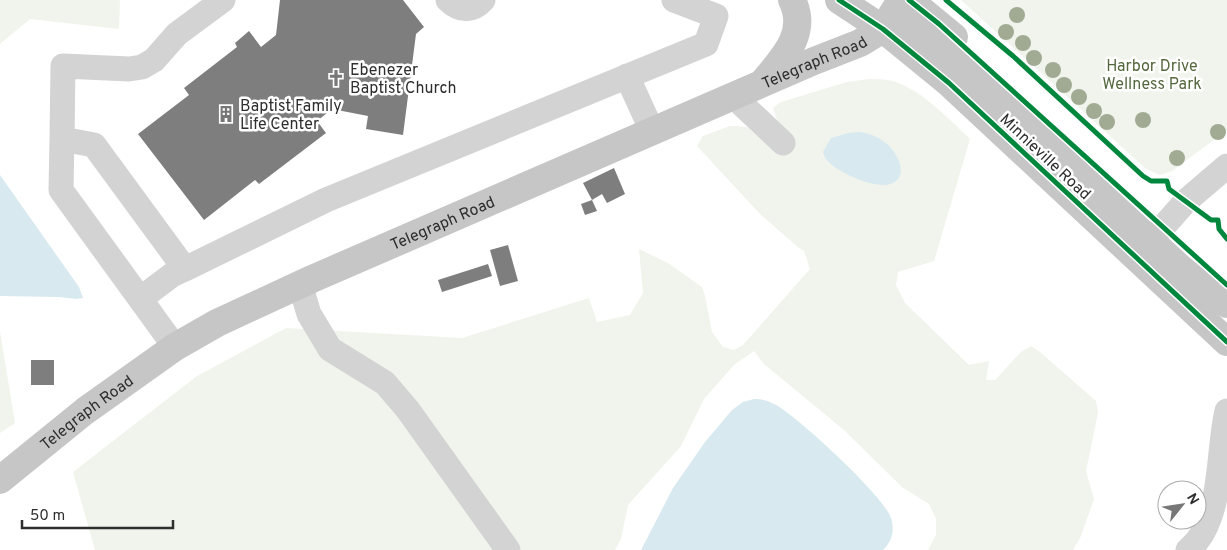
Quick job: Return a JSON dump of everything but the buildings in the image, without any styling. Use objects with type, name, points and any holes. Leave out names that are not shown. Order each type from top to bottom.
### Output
[{"type":"main road","points":[[763,83],[792,46],[798,24],[797,13],[792,0]]},
{"type":"main road","name":"Minnieville Road","points":[[839,0],[883,29],[949,83],[1227,342]]},
{"type":"main road","name":"Telegraph Road","points":[[0,480],[85,411],[175,347],[217,323],[300,284],[763,83],[860,43],[883,29],[901,0]]},
{"type":"main road","name":"Minnieville Road","points":[[909,0],[939,24],[1227,285]]},
{"type":"main road","points":[[883,29],[894,26],[906,26],[927,38],[988,90],[1179,267],[1227,304]]},
{"type":"street","points":[[175,347],[61,190],[63,66],[128,69],[142,67],[154,60],[176,34],[223,0]]},
{"type":"street","points":[[448,0],[458,7],[466,9],[473,8],[483,0]]},
{"type":"street","points":[[140,299],[172,275],[326,200],[706,44],[716,16],[674,0]]},
{"type":"street","points":[[627,76],[652,131]]},
{"type":"street","points":[[733,96],[783,143]]},
{"type":"street","points":[[62,139],[94,144],[185,269]]},
{"type":"street","points":[[1163,227],[1186,201],[1227,166]]},
{"type":"street","points":[[300,284],[309,314],[330,349],[385,383],[408,410],[508,550]]},
{"type":"street","points":[[1188,550],[1202,535],[1210,514],[1218,481],[1227,411]]},
{"type":"green space","points":[[0,0],[120,0],[119,29],[30,19],[0,44]]},
{"type":"green space","name":"Harbor Drive Wellness Park","points":[[961,0],[1227,0],[1227,130],[1172,171],[1160,175],[1146,169]]},
{"type":"green space","points":[[869,79],[888,80],[910,89],[943,113],[970,139],[934,261],[898,272],[896,285],[905,303],[969,365],[989,361],[986,380],[995,380],[1021,352],[1031,346],[1096,401],[1098,413],[1086,471],[1094,499],[1081,536],[1073,550],[928,550],[936,535],[936,519],[929,504],[902,487],[844,430],[764,364],[754,351],[734,365],[704,399],[681,446],[628,505],[621,539],[615,550],[95,550],[73,472],[197,376],[286,328],[462,338],[589,298],[597,322],[630,315],[643,293],[639,249],[668,263],[702,287],[712,332],[723,347],[734,350],[743,345],[810,269],[804,251],[761,215],[697,146],[703,136],[730,126],[738,126],[747,127],[775,152],[790,136],[779,124],[773,108],[781,102],[847,82]]},
{"type":"green space","points":[[0,331],[15,423],[0,433]]},
{"type":"shaded area","points":[[859,132],[881,139],[898,158],[901,169],[900,175],[893,183],[886,185],[877,184],[857,179],[838,169],[826,158],[823,152],[831,138]]},
{"type":"shaded area","points":[[0,175],[79,287],[83,298],[0,296]]},
{"type":"shaded area","points":[[754,399],[771,402],[803,425],[858,476],[885,507],[893,527],[889,543],[883,550],[641,550],[673,488],[705,442],[732,410],[743,402]]},
{"type":"cycle path","points":[[839,0],[883,29],[949,83],[1227,342]]},
{"type":"cycle path","points":[[909,0],[939,24],[1227,285]]},
{"type":"cycle path","points":[[946,0],[1013,56],[1143,176],[1151,181],[1167,181],[1169,189],[1211,220],[1218,220],[1219,229],[1227,239]]},
{"type":"place","name":"Ebenezer Baptist Church","points":[[336,78]]},
{"type":"place","name":"Baptist Family Life Center","points":[[226,114]]}]
